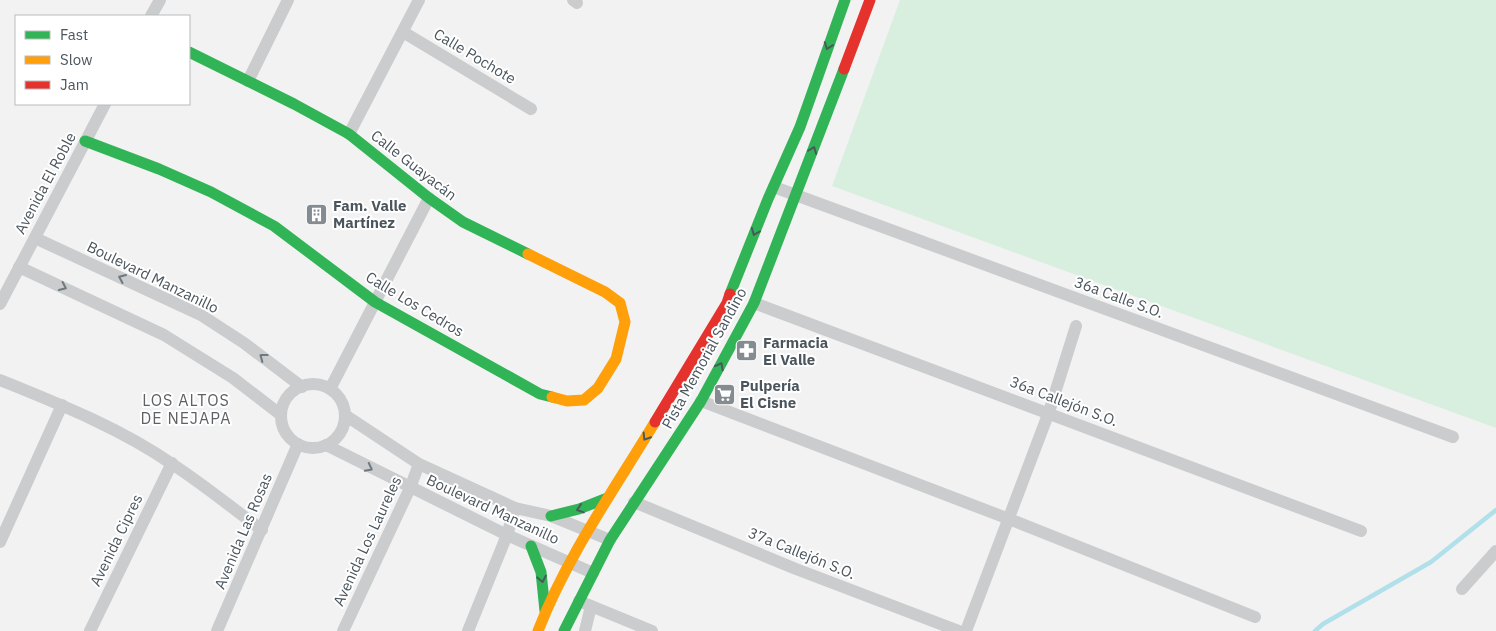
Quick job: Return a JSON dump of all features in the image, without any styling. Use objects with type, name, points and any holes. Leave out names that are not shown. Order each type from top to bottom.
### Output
[{"type":"main road","name":"Pista Memorial Sandino","points":[[538,631],[588,530],[727,303],[800,127],[845,0]]},
{"type":"main road","name":"Pista Memorial Sandino","points":[[564,631],[585,603],[593,573],[610,540],[701,401],[754,303],[870,0]]},
{"type":"main road","name":"Calle Guayacán","points":[[190,52],[294,104],[349,134],[429,198],[464,222],[605,292],[620,303]]},
{"type":"main road","name":"Calle Los Cedros","points":[[85,142],[159,169],[211,192],[274,226],[376,302],[540,394],[567,401],[584,400],[598,388],[616,359],[625,322],[620,303]]},
{"type":"main road","points":[[551,516],[568,513],[607,498]]},
{"type":"main road","points":[[531,546],[540,572],[546,613]]},
{"type":"street","points":[[152,15],[160,0]]},
{"type":"street","points":[[248,81],[288,0]]},
{"type":"street","points":[[349,134],[419,0]]},
{"type":"street","name":"Calle Pochote","points":[[402,32],[531,109]]},
{"type":"street","name":"Avenida El Roble","points":[[0,304],[104,105]]},
{"type":"street","name":"36a Calle S.O.","points":[[774,187],[1453,436]]},
{"type":"street","points":[[330,389],[429,198]]},
{"type":"street","name":"Boulevard Manzanillo","points":[[35,238],[201,315],[244,343],[302,386]]},
{"type":"street","points":[[19,267],[164,335],[233,378],[281,416]]},
{"type":"street","name":"36a Callejón S.O.","points":[[754,303],[1361,531]]},
{"type":"street","points":[[966,631],[1048,412],[1076,326]]},
{"type":"street","points":[[0,380],[62,405],[127,437],[172,463],[262,530]]},
{"type":"street","points":[[311,384],[321,385],[330,389],[343,404],[345,415],[341,433],[326,446],[317,448],[298,444],[291,439],[282,424],[281,416],[287,398],[302,386],[311,384]]},
{"type":"street","points":[[701,401],[1009,519],[1255,617]]},
{"type":"street","points":[[0,542],[62,405]]},
{"type":"street","name":"Boulevard Manzanillo","points":[[345,415],[419,464],[515,508],[551,516],[610,540]]},
{"type":"street","name":"Avenida Las Rosas","points":[[217,631],[298,444]]},
{"type":"street","name":"Boulevard Manzanillo","points":[[326,446],[507,535],[593,573]]},
{"type":"street","name":"Avenida Cipres","points":[[90,631],[172,463]]},
{"type":"street","name":"Avenida Los Laureles","points":[[343,631],[410,488],[419,464]]},
{"type":"street","name":"37a Callejón S.O.","points":[[634,502],[796,569],[959,631]]},
{"type":"street","points":[[468,631],[507,535],[515,508]]},
{"type":"street","points":[[1462,589],[1496,551]]},
{"type":"street","points":[[585,631],[585,603],[652,631]]},
{"type":"green space","points":[[900,0],[1496,0],[1496,428],[832,186]]},
{"type":"waterway","points":[[1315,631],[1323,624],[1431,562],[1496,510]]},
{"type":"traffic: fast","points":[[730,294],[768,199],[800,127],[845,0]]},
{"type":"traffic: fast","points":[[190,52],[294,104],[349,134],[429,198],[463,222],[528,254]]},
{"type":"traffic: fast","points":[[564,631],[610,540],[701,401],[754,303],[844,69]]},
{"type":"traffic: fast","points":[[85,141],[159,169],[211,192],[274,226],[375,302],[540,394],[552,397]]},
{"type":"traffic: fast","points":[[551,516],[579,509],[607,498]]},
{"type":"traffic: fast","points":[[531,546],[541,572],[545,611]]},
{"type":"traffic: slow","points":[[528,254],[605,292],[620,303],[625,322],[616,359],[598,388],[584,400],[567,401],[552,397]]},
{"type":"traffic: slow","points":[[538,631],[577,550],[655,422]]},
{"type":"traffic: jam","points":[[844,69],[870,0]]},
{"type":"traffic: jam","points":[[655,422],[727,303],[730,294]]},
{"type":"place","name":"Fam. Valle Martínez","points":[[317,214]]},
{"type":"place","name":"Farmacia El Valle","points":[[747,351]]},
{"type":"place","name":"Pulpería El Cisne","points":[[724,394]]},
{"type":"district","name":"LOS ALTOS DE NEJAPA","points":[[186,409]]}]
